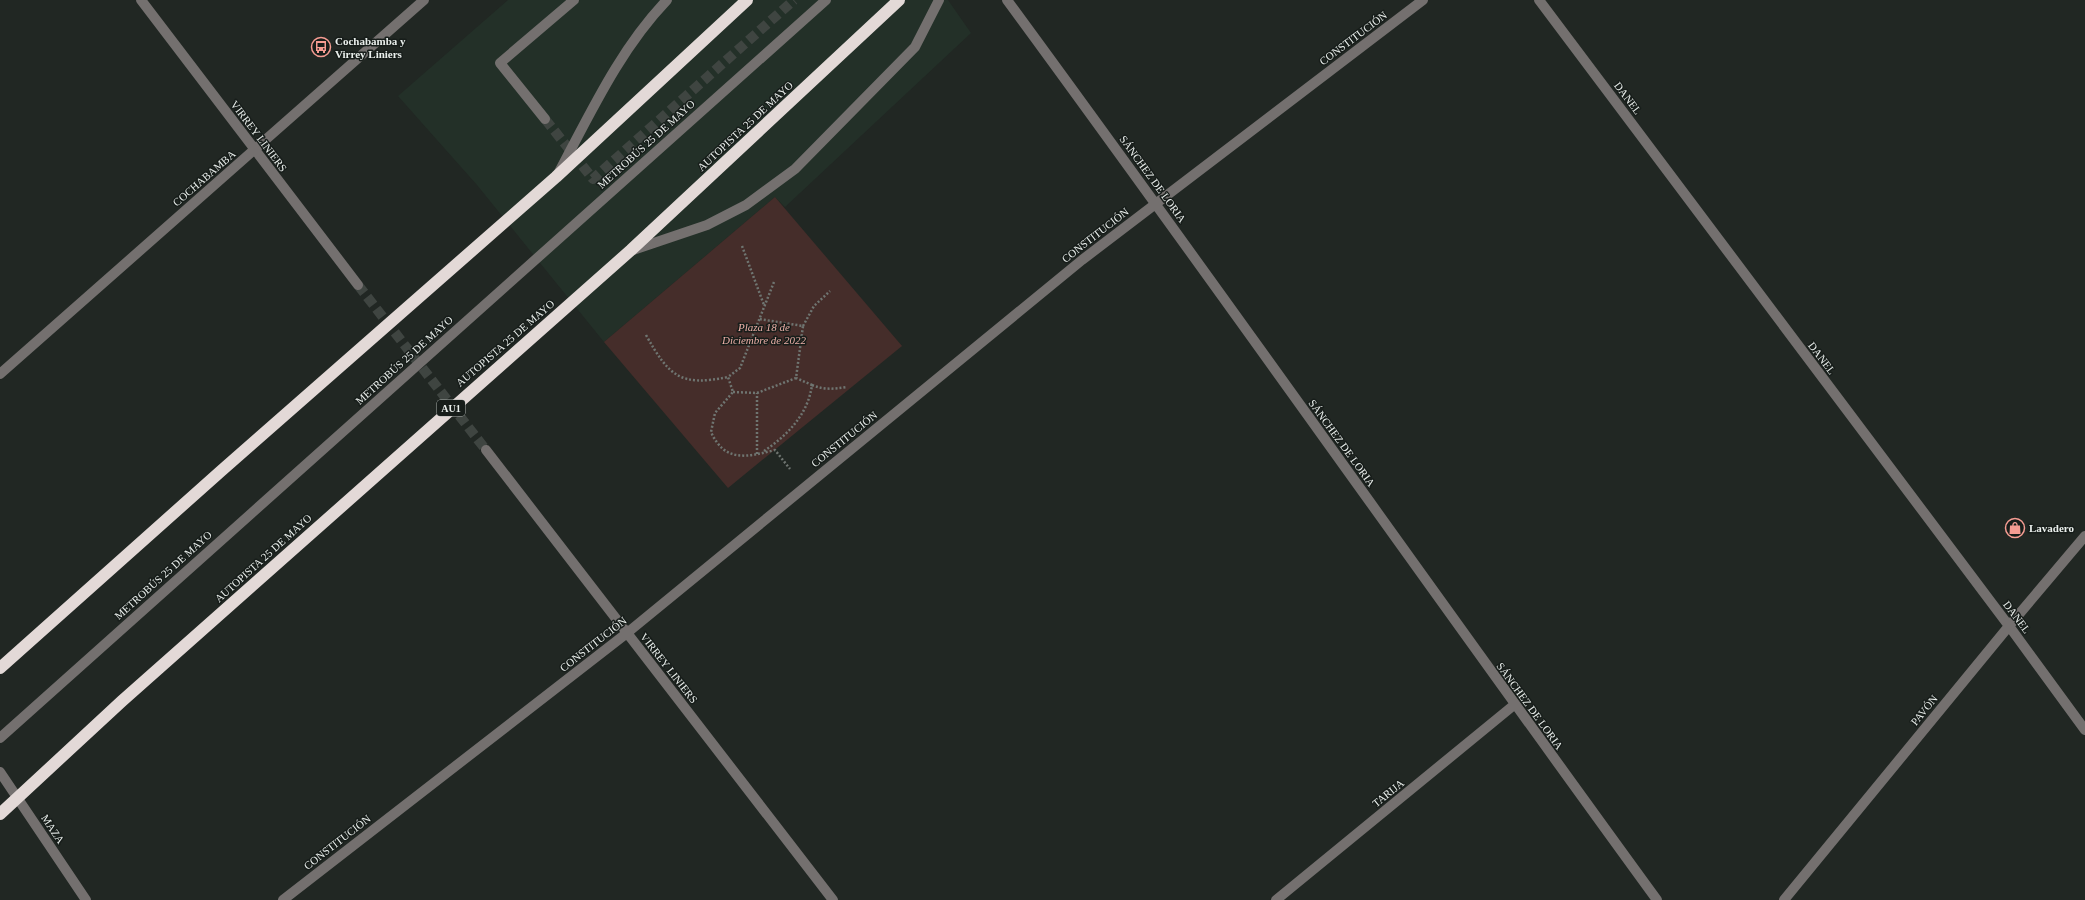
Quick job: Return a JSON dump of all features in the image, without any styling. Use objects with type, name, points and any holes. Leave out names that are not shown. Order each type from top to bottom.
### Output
[{"type":"highway","points":[[0,668],[221,471],[556,177],[747,0]]},
{"type":"highway","name":"AUTOPISTA 25 DE MAYO","points":[[0,814],[128,696],[631,250],[899,0]]},
{"type":"street","name":"VIRREY LINIERS","points":[[141,0],[358,286]]},
{"type":"street","name":"COCHABAMBA","points":[[0,374],[424,0]]},
{"type":"street","points":[[545,120],[500,63],[574,0]]},
{"type":"street","points":[[556,177],[614,69],[656,12],[668,0]]},
{"type":"street","name":"METROBÚS 25 DE MAYO","points":[[0,738],[826,0]]},
{"type":"street","points":[[631,250],[706,225],[746,205],[795,169],[914,46],[939,0]]},
{"type":"street","name":"SÁNCHEZ DE LORIA","points":[[1007,0],[1155,202],[1514,705],[1657,900]]},
{"type":"street","name":"CONSTITUCIÓN","points":[[283,900],[627,633],[1082,260],[1155,202],[1422,0]]},
{"type":"street","name":"DANEL","points":[[1539,0],[2009,626],[2085,730]]},
{"type":"street","name":"VIRREY LINIERS","points":[[486,450],[833,900]]},
{"type":"street","name":"PAVÓN","points":[[1784,900],[2009,626],[2085,536]]},
{"type":"street","name":"TARIJA","points":[[1276,900],[1514,705]]},
{"type":"street","name":"MAZA","points":[[0,772],[86,900]]},
{"type":"path","points":[[742,246],[765,306]]},
{"type":"path","points":[[646,335],[657,354],[668,368],[681,378],[699,382],[728,376],[740,368],[774,282]]},
{"type":"path","points":[[796,378],[803,326],[814,306],[830,291]]},
{"type":"path","points":[[759,319],[803,326]]},
{"type":"path","points":[[728,376],[733,392]]},
{"type":"path","points":[[733,392],[758,393],[796,378],[822,388],[832,389],[847,387]]},
{"type":"path","points":[[762,453],[780,441],[794,428],[802,412],[812,384]]},
{"type":"path","points":[[733,392],[715,413],[711,432],[715,441],[722,450],[733,455],[748,456],[774,450],[804,487]]},
{"type":"path","points":[[756,454],[758,393]]},
{"type":"shaded area","points":[[508,0],[948,0],[971,33],[785,207],[775,197],[604,342],[477,185],[398,96]]},
{"type":"green space","name":"Plaza 18 de Diciembre de 2022","points":[[775,197],[902,346],[728,488],[604,342]]},
{"type":"tunnel","points":[[545,119],[593,179],[794,0]]},
{"type":"tunnel","points":[[358,285],[486,450]]},
{"type":"place","name":"Cochabamba y Virrey Liniers","points":[[321,47]]},
{"type":"place","name":"Lavadero","points":[[2015,528]]}]
